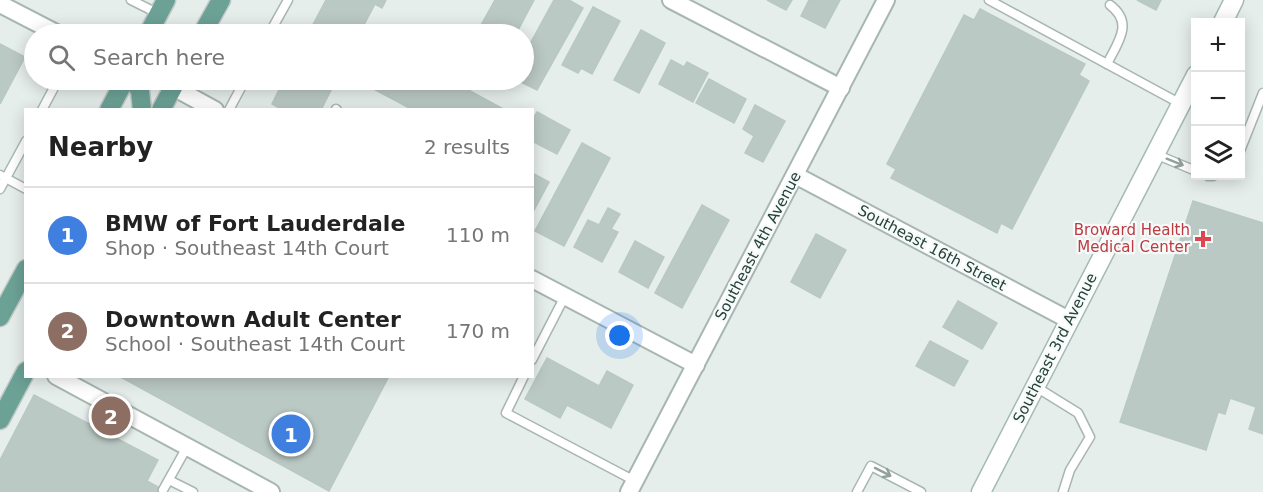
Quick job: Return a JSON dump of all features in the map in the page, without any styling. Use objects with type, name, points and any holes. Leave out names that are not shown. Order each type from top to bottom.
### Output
[{"type":"main road","points":[[208,24],[221,0]]},
{"type":"main road","points":[[1225,18],[1234,0]]},
{"type":"main road","points":[[153,24],[163,6]]},
{"type":"main road","points":[[163,6],[164,24]]},
{"type":"main road","name":"Southeast 3rd Avenue","points":[[981,492],[1191,85]]},
{"type":"main road","points":[[110,108],[120,90]]},
{"type":"main road","points":[[139,90],[142,108]]},
{"type":"main road","points":[[162,108],[170,90]]},
{"type":"main road","points":[[0,317],[24,273]]},
{"type":"main road","points":[[0,420],[24,375]]},
{"type":"street","points":[[671,0],[841,88]]},
{"type":"street","name":"Southeast 4th Avenue","points":[[632,487],[886,0]]},
{"type":"street","points":[[0,4],[39,24]]},
{"type":"street","points":[[186,90],[212,108]]},
{"type":"street","name":"Southeast 16th Street","points":[[795,175],[1069,320]]},
{"type":"street","points":[[534,280],[696,365]]},
{"type":"street","points":[[60,378],[271,492]]},
{"type":"lane","points":[[131,0],[163,6]]},
{"type":"lane","points":[[275,24],[288,0]]},
{"type":"lane","points":[[989,0],[1181,104]]},
{"type":"lane","points":[[1107,64],[1124,30],[1124,21],[1118,11],[1110,5]]},
{"type":"lane","points":[[43,108],[53,90]]},
{"type":"lane","points":[[230,108],[240,90]]},
{"type":"lane","points":[[1245,138],[1263,93]]},
{"type":"lane","points":[[0,189],[3,177],[24,144]]},
{"type":"lane","points":[[1155,154],[1191,169]]},
{"type":"lane","points":[[3,177],[24,188]]},
{"type":"lane","points":[[534,356],[565,296]]},
{"type":"lane","points":[[523,378],[506,413],[632,487]]},
{"type":"lane","points":[[1035,386],[1078,413],[1090,437],[1070,470],[1063,492]]},
{"type":"lane","points":[[163,490],[187,447]]},
{"type":"lane","points":[[857,492],[871,466],[921,492]]},
{"type":"lane","points":[[171,476],[192,492]]},
{"type":"building","points":[[326,0],[386,0],[382,8],[375,4],[364,24],[313,24]]},
{"type":"building","points":[[495,0],[534,0],[521,24],[482,24]]},
{"type":"building","points":[[554,0],[569,0],[583,8],[537,90],[534,88],[534,37]]},
{"type":"building","points":[[767,0],[792,0],[786,10]]},
{"type":"building","points":[[809,0],[840,0],[825,28],[801,16]]},
{"type":"building","points":[[1137,0],[1161,0],[1156,10]]},
{"type":"building","points":[[593,7],[620,21],[592,74],[581,68],[578,73],[562,65]]},
{"type":"building","points":[[980,9],[1085,64],[1079,75],[1089,81],[1012,229],[1001,223],[997,233],[891,178],[896,169],[887,164],[964,15],[974,20]]},
{"type":"building","points":[[641,30],[665,43],[639,93],[614,80]]},
{"type":"building","points":[[0,44],[24,56],[24,59],[0,104]]},
{"type":"building","points":[[671,60],[684,67],[687,62],[708,73],[693,102],[659,84]]},
{"type":"building","points":[[709,79],[746,99],[734,123],[696,103]]},
{"type":"building","points":[[279,90],[331,90],[322,108],[279,108],[272,104]]},
{"type":"building","points":[[376,90],[468,90],[501,108],[409,108]]},
{"type":"building","points":[[755,105],[785,121],[763,162],[745,153],[754,136],[743,129]]},
{"type":"building","points":[[537,112],[570,130],[557,154],[534,142],[534,117]]},
{"type":"building","points":[[582,143],[610,158],[564,246],[535,231]]},
{"type":"building","points":[[534,174],[549,182],[534,210]]},
{"type":"building","points":[[1193,201],[1263,223],[1263,434],[1249,429],[1256,407],[1230,398],[1225,414],[1218,412],[1206,450],[1120,422]]},
{"type":"building","points":[[702,205],[729,220],[682,308],[655,293]]},
{"type":"building","points":[[608,208],[620,214],[611,229],[618,232],[602,262],[574,247],[588,220],[599,225]]},
{"type":"building","points":[[816,234],[846,250],[820,298],[791,282]]},
{"type":"building","points":[[635,241],[664,257],[648,288],[619,272]]},
{"type":"building","points":[[958,301],[997,323],[982,349],[943,327]]},
{"type":"building","points":[[930,341],[968,361],[954,386],[916,366]]},
{"type":"building","points":[[547,358],[599,386],[607,371],[633,385],[611,428],[567,405],[560,418],[525,399]]},
{"type":"building","points":[[123,378],[388,378],[329,491]]},
{"type":"building","points":[[34,395],[158,460],[147,481],[167,492],[0,492],[0,460]]},
{"type":"place","name":"Broward Health Medical Center","points":[[1203,239]]},
{"type":"place","name":"Downtown Adult Center","points":[[111,416]]},
{"type":"place","name":"BMW of Fort Lauderdale","points":[[291,434]]}]
